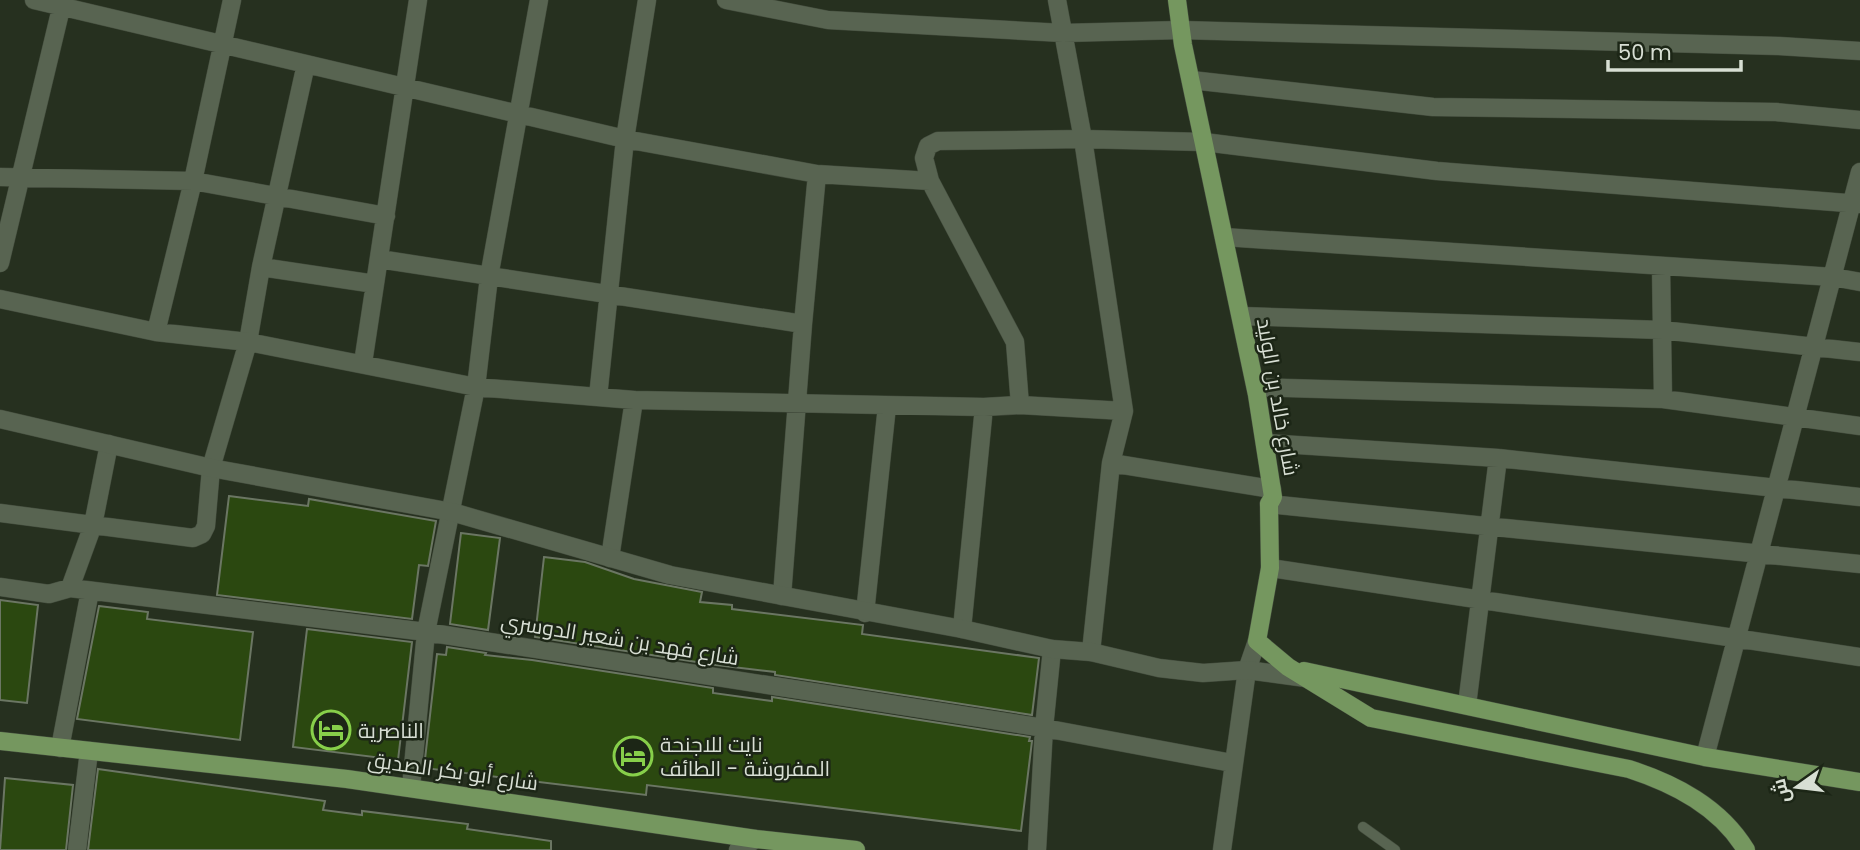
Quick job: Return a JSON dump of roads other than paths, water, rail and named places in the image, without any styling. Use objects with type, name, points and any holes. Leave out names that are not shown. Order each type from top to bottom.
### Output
[{"type":"main road","name":"شارع خالد بن الوليد","points":[[1177,0],[1265,443],[1271,497],[1270,568],[1257,640]]},
{"type":"main road","points":[[1257,640],[1288,667],[1371,718],[1629,769],[1660,779],[1690,795],[1714,813],[1746,850]]},
{"type":"main road","points":[[1288,667],[1705,757],[1860,782]]},
{"type":"main road","name":"شارع أبو بكر الصديق","points":[[1,743],[411,787],[756,839],[856,850]]},
{"type":"street","points":[[34,0],[63,3],[224,45],[625,139],[817,174],[930,180]]},
{"type":"street","points":[[156,332],[193,181],[232,0]]},
{"type":"street","points":[[363,363],[418,0]]},
{"type":"street","points":[[411,787],[426,632],[476,387],[489,277],[539,0]]},
{"type":"street","points":[[598,397],[625,139],[646,0]]},
{"type":"street","points":[[726,0],[750,2],[828,20],[1063,33],[1181,30],[1779,46],[1860,51]]},
{"type":"street","points":[[1057,0],[1083,139],[1125,411],[1111,463],[1091,652]]},
{"type":"street","points":[[0,263],[63,3]]},
{"type":"street","points":[[0,513],[193,538],[202,534],[206,526],[211,468],[248,342],[261,267],[306,64]]},
{"type":"street","points":[[1191,80],[1433,107],[1776,112],[1860,120]]},
{"type":"street","points":[[1020,405],[1015,342],[930,180],[924,158],[928,146],[938,141],[1083,139],[1204,142],[1437,171],[1856,203]]},
{"type":"street","points":[[1705,757],[1833,277],[1856,203],[1860,172]]},
{"type":"street","points":[[782,596],[817,174]]},
{"type":"street","points":[[0,177],[193,181],[386,216]]},
{"type":"street","points":[[1224,237],[1833,277],[1860,282]]},
{"type":"street","points":[[379,259],[803,324]]},
{"type":"street","points":[[1661,266],[1663,400]]},
{"type":"street","points":[[261,267],[375,285]]},
{"type":"street","points":[[0,299],[156,332],[248,342],[476,387],[634,400],[887,406],[1020,405],[1125,411]]},
{"type":"street","points":[[1241,316],[1662,330],[1860,352]]},
{"type":"street","points":[[1256,387],[1663,400],[1860,426]]},
{"type":"street","points":[[610,558],[634,400]]},
{"type":"street","points":[[866,613],[887,406]]},
{"type":"street","points":[[961,629],[984,407]]},
{"type":"street","points":[[0,419],[211,468],[452,512],[670,576],[961,629],[1052,649],[1091,652],[1159,668],[1203,673],[1247,670],[1306,678]]},
{"type":"street","points":[[1265,443],[1498,458],[1860,497]]},
{"type":"street","points":[[70,588],[93,525],[109,444]]},
{"type":"street","points":[[1467,705],[1498,458]]},
{"type":"street","points":[[1111,463],[1271,497],[1489,526],[1860,564]]},
{"type":"street","points":[[1270,568],[1860,657]]},
{"type":"street","name":"شارع فهد بن شعير الدوسري","points":[[0,587],[50,594],[70,588],[426,632],[1044,728],[1232,763]]},
{"type":"street","points":[[60,748],[90,591]]},
{"type":"street","points":[[1222,850],[1247,670],[1257,640]]},
{"type":"street","points":[[1037,850],[1052,649]]},
{"type":"street","points":[[77,850],[89,751]]},
{"type":"street","points":[[738,850],[756,839]]},
{"type":"lane","points":[[1363,827],[1395,850]]},
{"type":"place","name":"الناصرية","points":[[331,730]]},
{"type":"place","name":"نايت للاجنحة المفروشة - الطائف","points":[[633,756]]}]
